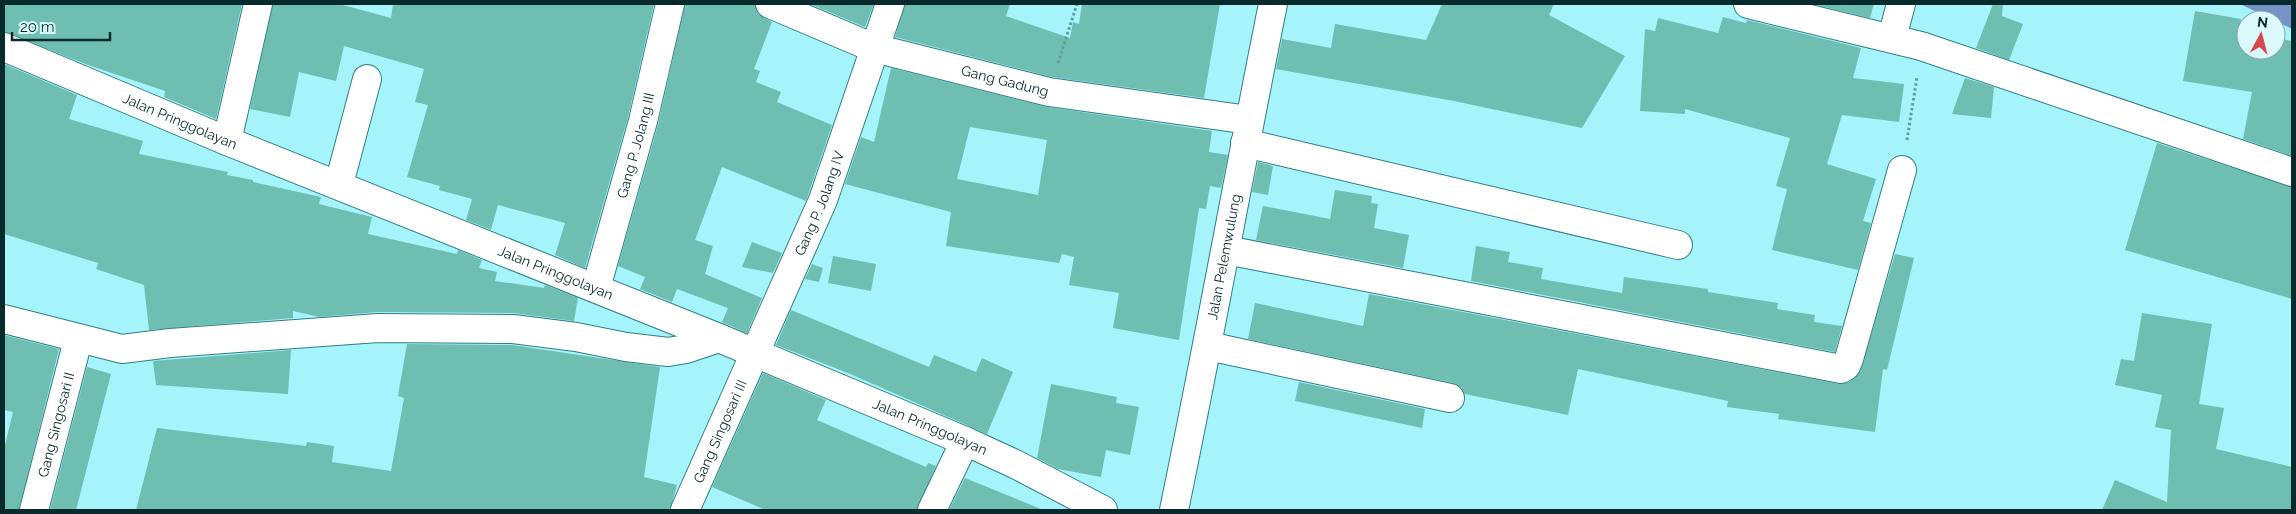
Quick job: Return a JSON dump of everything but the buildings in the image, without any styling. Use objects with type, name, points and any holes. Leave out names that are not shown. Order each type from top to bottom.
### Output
[{"type":"street","points":[[227,141],[258,4]]},
{"type":"street","name":"Gang P. Jolang III","points":[[596,288],[642,121],[670,4]]},
{"type":"street","name":"Gang Gadung","points":[[770,4],[874,48],[1049,92],[1247,132],[1678,245]]},
{"type":"street","name":"Gang P. Jolang IV","points":[[757,354],[823,200],[890,4]]},
{"type":"street","name":"Jalan Pelemwulung","points":[[1174,510],[1208,346],[1247,132],[1273,4]]},
{"type":"street","points":[[1748,4],[1921,46],[2292,172]]},
{"type":"street","points":[[1892,38],[1901,4]]},
{"type":"street","name":"Jalan Pringgolayan","points":[[4,47],[227,141],[339,184],[596,288],[965,440],[1103,510]]},
{"type":"street","points":[[339,184],[367,79]]},
{"type":"street","points":[[1226,250],[1841,370],[1846,366],[1849,358],[1902,170]]},
{"type":"street","points":[[4,319],[78,340],[122,350],[170,343],[368,329],[448,327],[513,329],[576,336],[626,348],[668,352],[686,349],[719,338]]},
{"type":"street","name":"Gang Singosari II","points":[[34,510],[78,340]]},
{"type":"street","points":[[1208,346],[1450,398]]},
{"type":"street","name":"Gang Singosari III","points":[[685,510],[757,354]]},
{"type":"street","points":[[932,510],[965,440]]},
{"type":"path","points":[[1049,92],[1077,4]]},
{"type":"path","points":[[1902,170],[1921,46]]},
{"type":"water","points":[[2240,4],[2292,4],[2292,29],[2286,26],[2286,10],[2252,10]]}]
